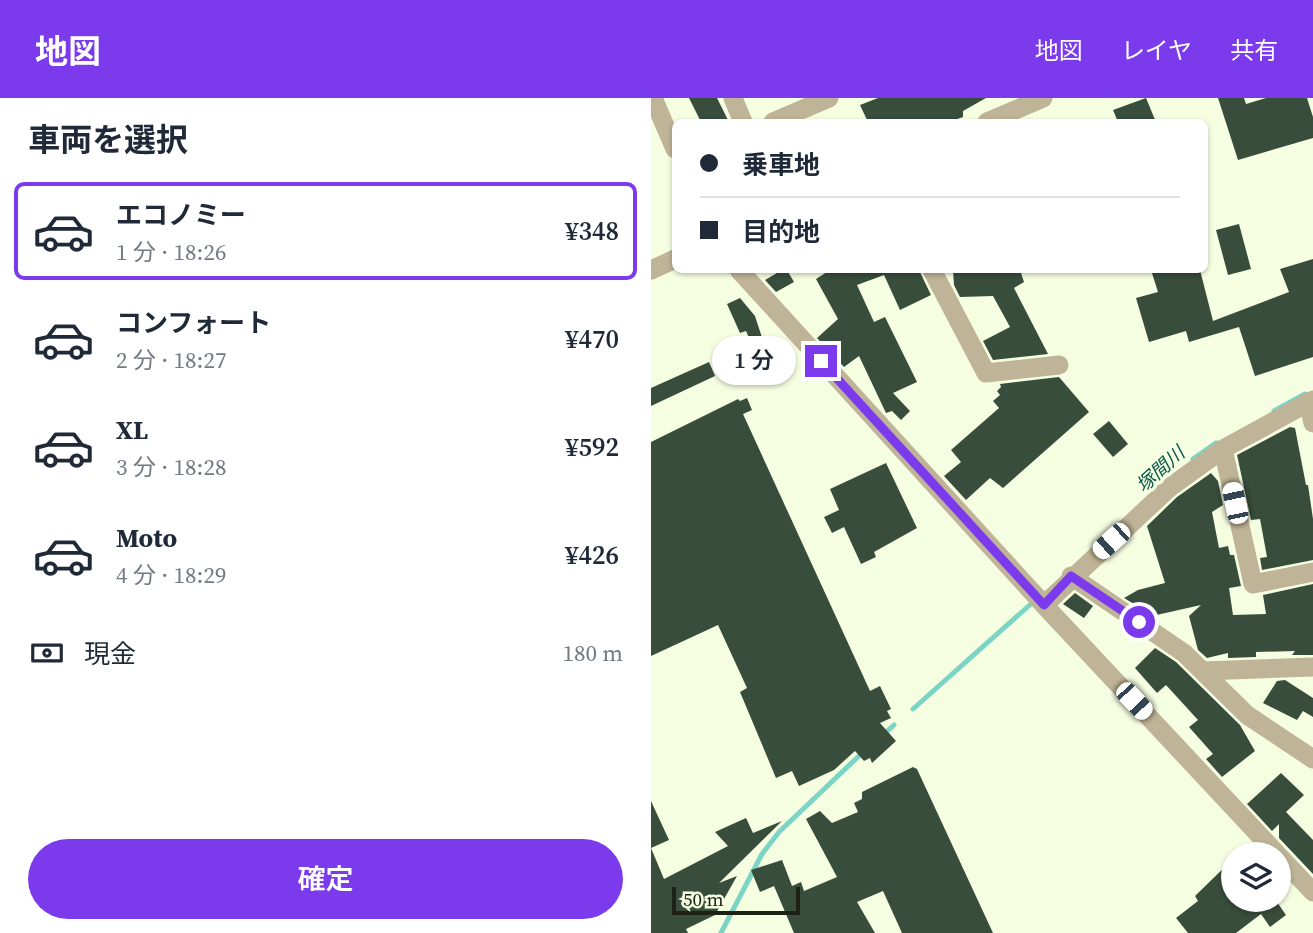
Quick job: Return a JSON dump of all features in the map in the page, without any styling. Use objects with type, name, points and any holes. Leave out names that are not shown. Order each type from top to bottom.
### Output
[{"type":"street","points":[[653,98],[672,142]]},
{"type":"street","points":[[733,98],[742,119]]},
{"type":"street","points":[[780,119],[829,98]]},
{"type":"street","points":[[994,119],[1043,98]]},
{"type":"street","points":[[651,270],[672,260]]},
{"type":"street","points":[[742,273],[1044,605],[1266,842]]},
{"type":"street","points":[[934,273],[986,373],[1059,365]]},
{"type":"street","points":[[1044,605],[1071,576],[1169,488],[1223,449],[1311,401],[1313,423]]},
{"type":"street","points":[[1223,449],[1253,584],[1313,572]]},
{"type":"street","points":[[1071,576],[1185,653],[1247,715],[1313,759]]},
{"type":"street","points":[[1203,671],[1313,667]]},
{"type":"street","points":[[1291,869],[1313,892]]},
{"type":"building","points":[[689,98],[717,98],[728,119],[700,119]]},
{"type":"building","points":[[878,98],[986,98],[963,111],[963,117],[957,119],[867,119],[860,105]]},
{"type":"building","points":[[1146,98],[1155,119],[1117,119],[1113,110]]},
{"type":"building","points":[[1218,98],[1244,98],[1246,104],[1266,98],[1307,98],[1313,117],[1313,138],[1238,160]]},
{"type":"building","points":[[1239,224],[1251,269],[1228,275],[1216,230]]},
{"type":"building","points":[[1313,259],[1313,357],[1255,376],[1239,327],[1189,342],[1186,331],[1149,342],[1136,298],[1158,292],[1152,273],[1201,273],[1213,321],[1289,292],[1280,269]]},
{"type":"building","points":[[777,273],[789,273],[794,282],[776,292],[765,280]]},
{"type":"building","points":[[825,273],[920,273],[931,295],[900,310],[884,275],[857,285],[874,322],[885,317],[917,382],[893,393],[910,411],[901,420],[892,411],[886,413],[859,356],[844,367],[817,338],[838,319],[816,279]]},
{"type":"building","points":[[953,273],[1021,273],[1024,282],[1014,288],[1048,354],[993,360],[983,341],[1010,327],[993,296],[960,297],[954,285]]},
{"type":"building","points":[[740,298],[755,316],[768,356],[759,360],[746,331],[740,333],[727,304]]},
{"type":"building","points":[[709,362],[715,376],[651,406],[651,388]]},
{"type":"building","points":[[1059,377],[1089,412],[1003,488],[990,478],[966,500],[944,476],[961,462],[951,450],[999,408],[993,401],[1000,395],[997,391],[1001,387],[1000,384]]},
{"type":"building","points":[[747,398],[752,410],[743,414],[870,691],[880,686],[891,709],[887,711],[891,718],[880,723],[896,741],[872,763],[870,758],[864,761],[855,751],[834,770],[799,786],[792,771],[776,778],[740,692],[747,688],[718,625],[651,656],[651,442],[738,399],[740,401]]},
{"type":"building","points":[[1109,421],[1128,444],[1113,457],[1093,434]]},
{"type":"building","points":[[1290,427],[1295,428],[1308,485],[1313,519],[1313,560],[1262,570],[1260,558],[1267,557],[1260,519],[1251,520],[1237,455]]},
{"type":"building","points":[[886,463],[917,528],[874,552],[876,557],[861,564],[844,527],[832,533],[824,517],[839,510],[830,489]]},
{"type":"building","points":[[1211,473],[1218,481],[1223,505],[1212,512],[1219,548],[1228,546],[1230,555],[1234,555],[1241,586],[1229,588],[1233,615],[1266,614],[1263,595],[1313,584],[1313,655],[1292,655],[1295,651],[1256,652],[1256,657],[1228,658],[1228,653],[1207,658],[1198,650],[1189,616],[1201,605],[1152,616],[1147,613],[1145,604],[1139,607],[1124,598],[1138,590],[1165,583],[1147,526],[1177,497]]},
{"type":"building","points":[[1075,593],[1093,606],[1084,618],[1063,604]]},
{"type":"building","points":[[1155,648],[1176,662],[1240,725],[1255,751],[1222,777],[1206,759],[1213,754],[1189,727],[1198,720],[1166,685],[1157,693],[1135,668]]},
{"type":"building","points":[[1285,680],[1313,698],[1313,717],[1303,711],[1297,720],[1263,703],[1277,681]]},
{"type":"building","points":[[913,767],[917,769],[993,933],[902,933],[883,891],[857,902],[875,933],[794,933],[774,886],[760,892],[751,870],[782,860],[792,886],[801,882],[804,891],[837,877],[806,819],[820,811],[832,823],[858,812],[854,803],[862,799],[862,792]]},
{"type":"building","points":[[1281,773],[1304,795],[1286,812],[1313,840],[1313,874],[1291,851],[1291,842],[1283,842],[1279,838],[1279,824],[1272,831],[1247,804]]},
{"type":"building","points":[[651,801],[669,840],[651,848]]},
{"type":"building","points":[[746,818],[753,833],[782,821],[719,883],[737,876],[715,915],[686,929],[688,933],[651,933],[651,848],[664,879],[728,846],[715,832]]},
{"type":"building","points":[[1221,871],[1221,912],[1284,912],[1286,915],[1270,927],[1261,914],[1236,933],[1188,933],[1176,918],[1198,901],[1195,896]]},
{"type":"waterway","name":"塚間川","points":[[1274,411],[1305,394]]},
{"type":"waterway","name":"塚間川","points":[[1193,459],[1216,443]]},
{"type":"waterway","name":"塚間川","points":[[913,709],[1032,603]]},
{"type":"waterway","name":"塚間川","points":[[883,735],[894,725]]},
{"type":"waterway","name":"塚間川","points":[[721,933],[762,854],[779,832],[862,753]]},
{"type":"route","points":[[821,361],[1044,605],[1071,576],[1139,622]]}]
